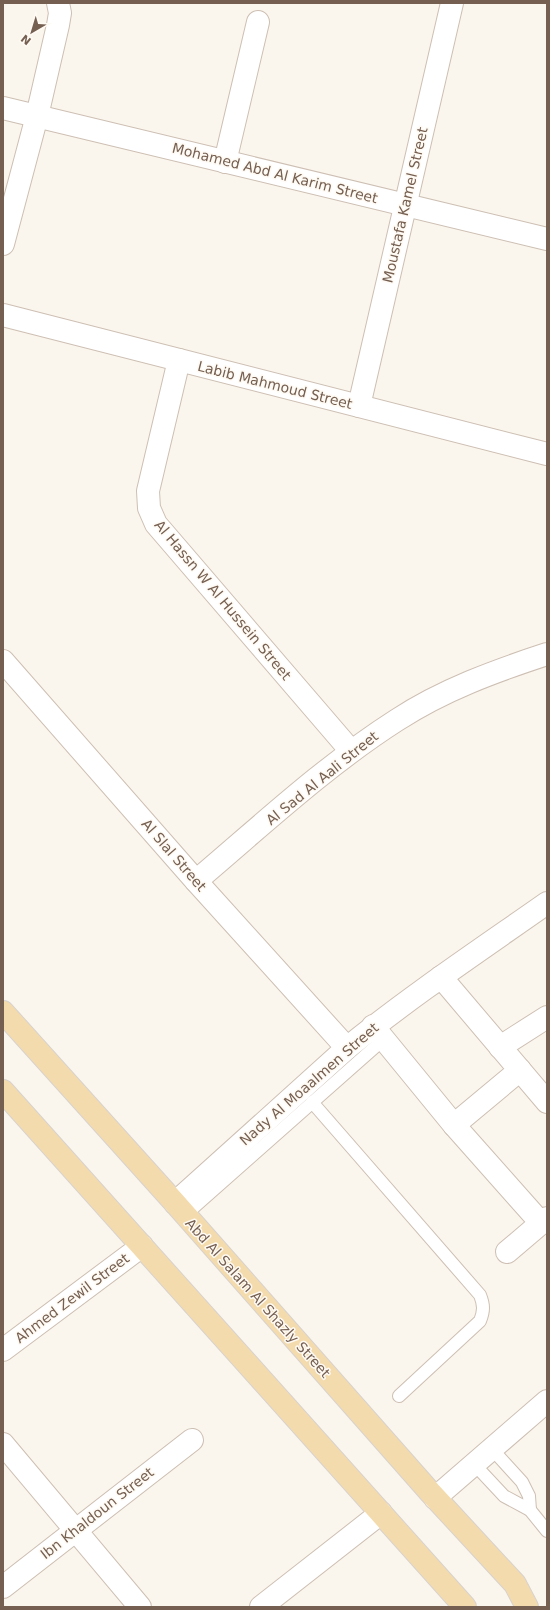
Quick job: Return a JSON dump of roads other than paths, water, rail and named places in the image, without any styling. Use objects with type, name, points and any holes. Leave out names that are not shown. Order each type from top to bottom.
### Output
[{"type":"main road","name":"Abd Al Salam Al Shazly Street","points":[[3,1012],[180,1209],[435,1498],[515,1584],[527,1607]]},
{"type":"main road","points":[[3,1091],[466,1607]]},
{"type":"street","points":[[3,244],[37,116],[58,24],[60,13],[58,3]]},
{"type":"street","name":"Moustafa Kamel Street","points":[[358,406],[452,3]]},
{"type":"street","points":[[226,162],[258,22]]},
{"type":"street","name":"Mohamed Abd Al Karim Street","points":[[3,108],[547,239]]},
{"type":"street","name":"Labib Mahmoud Street","points":[[3,315],[547,454]]},
{"type":"street","name":"Al Hassn W Al Hussein Street","points":[[179,360],[148,491],[149,508],[156,524],[351,751]]},
{"type":"street","name":"Al Sad Al Aali Street","points":[[196,881],[351,751],[398,719],[448,691],[500,669],[547,654]]},
{"type":"street","name":"Al Slal Street","points":[[3,661],[196,881],[347,1048]]},
{"type":"street","name":"Nady Al Moaalmen Street","points":[[180,1209],[347,1048],[379,1032],[441,977],[547,903]]},
{"type":"street","points":[[441,977],[547,1102]]},
{"type":"street","points":[[500,1047],[547,1017]]},
{"type":"street","points":[[379,1032],[454,1125],[544,1220],[508,1252]]},
{"type":"street","points":[[454,1125],[520,1070]]},
{"type":"street","name":"Ahmed Zewil Street","points":[[3,1350],[142,1246]]},
{"type":"street","points":[[435,1498],[475,1465],[547,1401]]},
{"type":"street","name":"Ibn Khaldoun Street","points":[[3,1587],[192,1440]]},
{"type":"street","points":[[3,1444],[140,1607]]},
{"type":"street","points":[[261,1607],[381,1513]]},
{"type":"lane","points":[[180,1209],[312,1102],[379,1032]]},
{"type":"lane","points":[[312,1102],[480,1295],[484,1304],[480,1322],[399,1396]]},
{"type":"lane","points":[[492,1449],[522,1482],[530,1496],[530,1510]]},
{"type":"lane","points":[[475,1465],[504,1496],[516,1504],[530,1510],[547,1531]]}]
